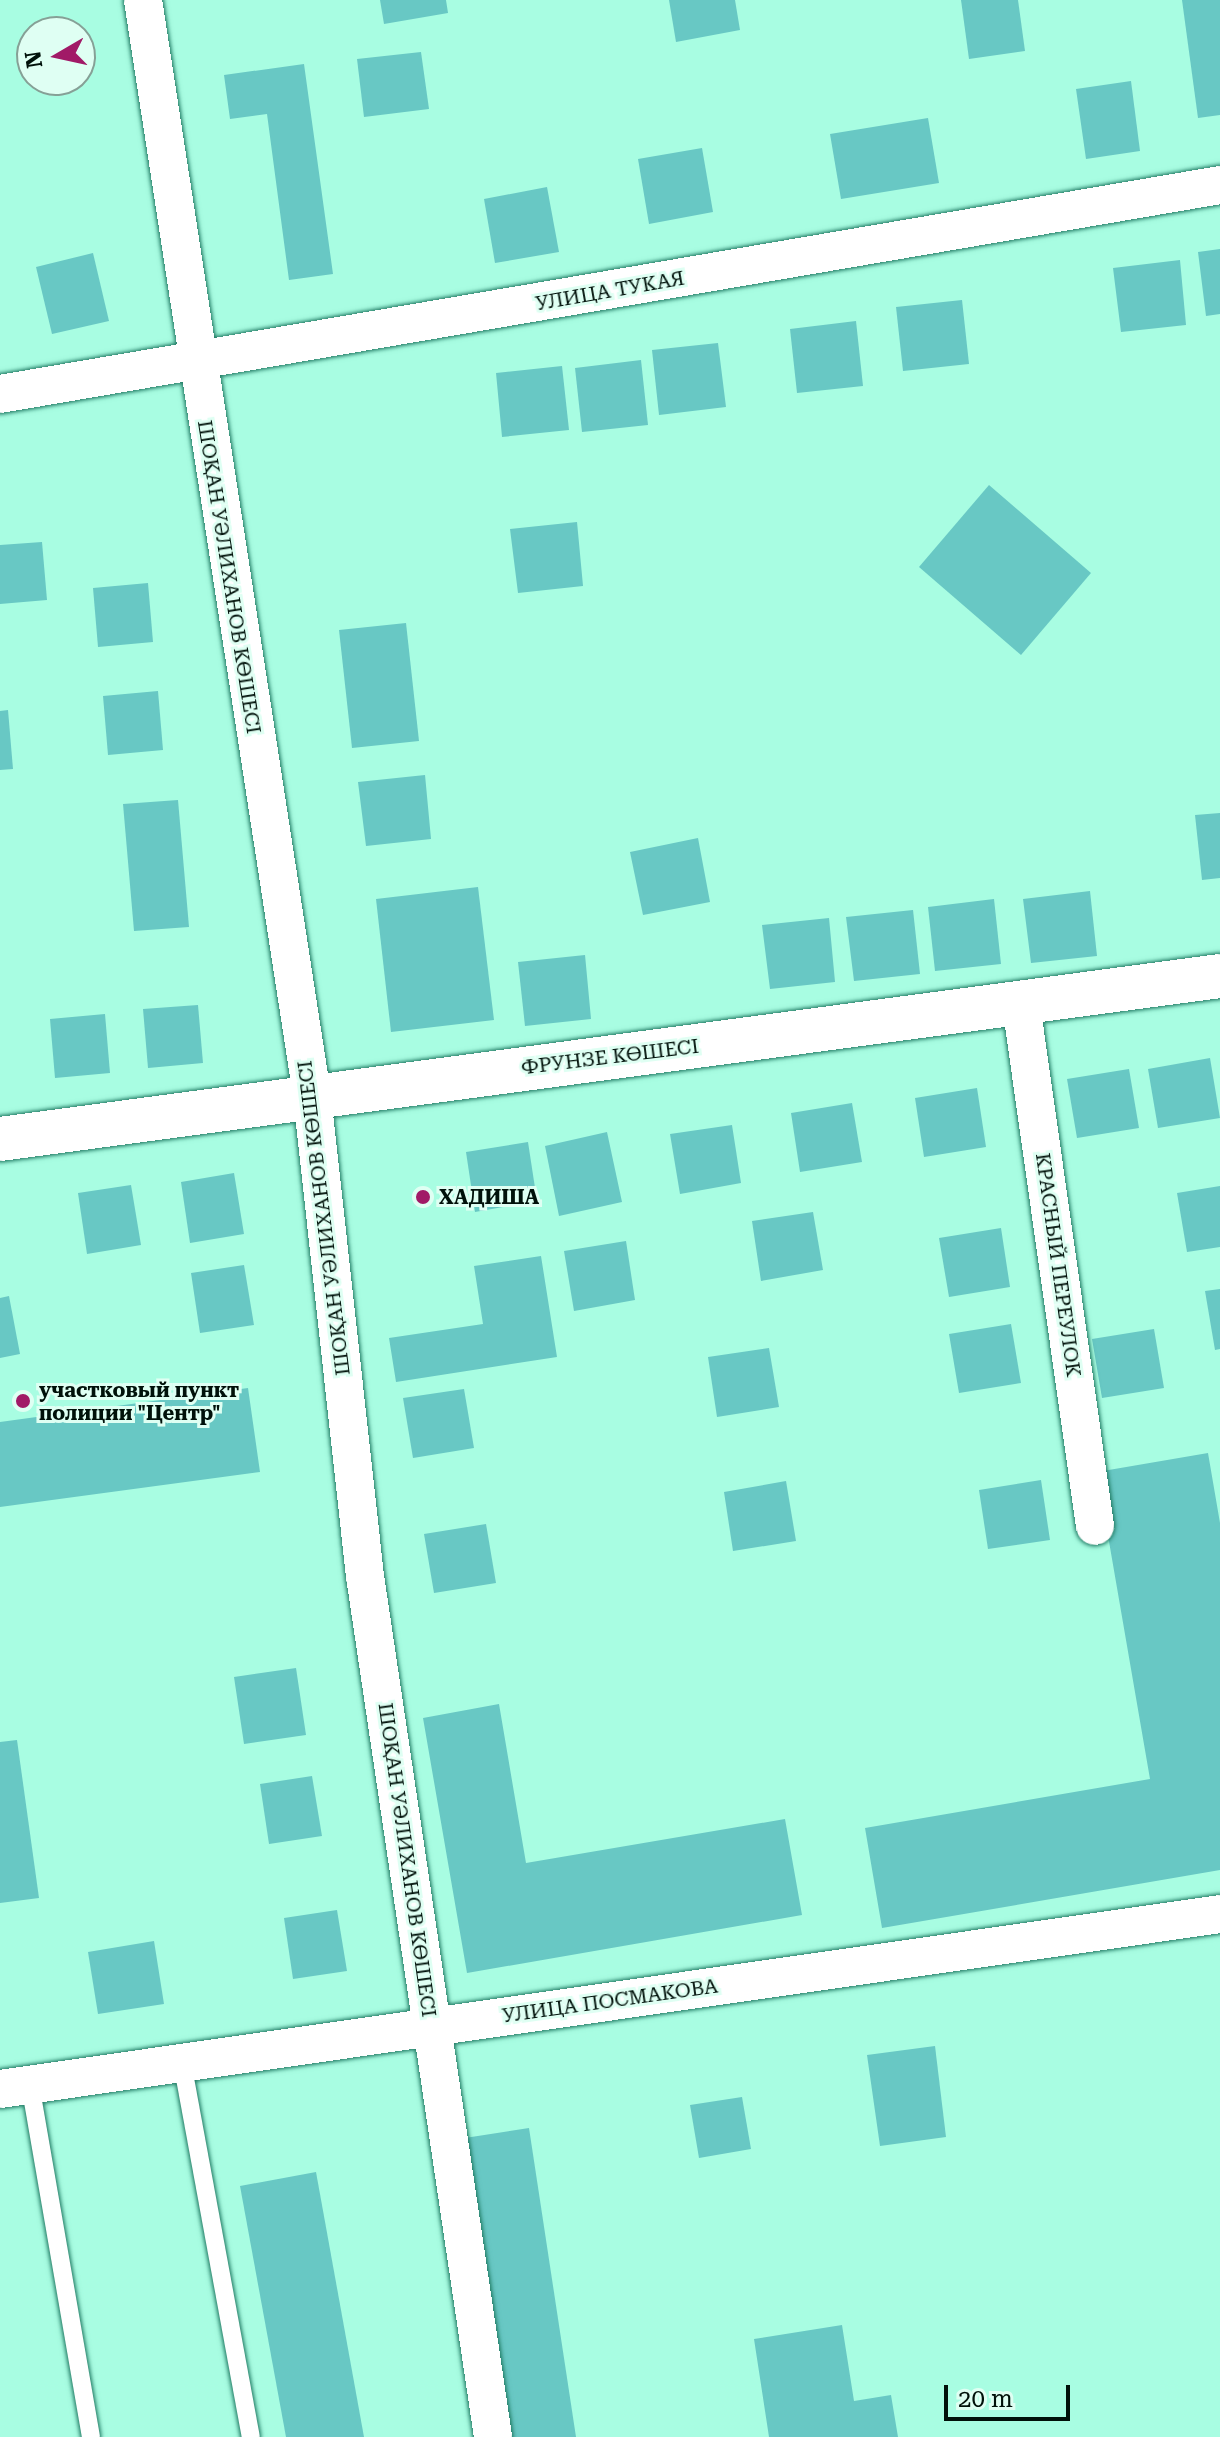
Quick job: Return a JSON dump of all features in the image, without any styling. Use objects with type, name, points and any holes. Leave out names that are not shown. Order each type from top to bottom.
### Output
[{"type":"main road","name":"ФРУНЗЕ КӨШЕСІ","points":[[0,1139],[1220,976]]},
{"type":"street","name":"ШОҚАН УӘЛИХАНОВ КӨШЕСІ","points":[[143,0],[195,363],[312,1096],[365,1576],[493,2437]]},
{"type":"street","name":"УЛИЦА ТУКАЯ","points":[[0,394],[1220,185]]},
{"type":"street","name":"КРАСНЫЙ ПЕРЕУЛОК","points":[[1021,1004],[1095,1526]]},
{"type":"street","name":"УЛИЦА ПОСМАКОВА","points":[[15,2086],[1220,1914]]},
{"type":"lane","points":[[182,2062],[251,2437]]},
{"type":"lane","points":[[15,2086],[91,2437]]},
{"type":"building","points":[[380,0],[446,0],[448,13],[384,24]]},
{"type":"building","points":[[669,0],[735,0],[740,30],[676,42]]},
{"type":"building","points":[[961,0],[1018,0],[1025,51],[969,59]]},
{"type":"building","points":[[1182,0],[1220,0],[1220,115],[1198,118]]},
{"type":"building","points":[[421,52],[429,109],[364,117],[357,59]]},
{"type":"building","points":[[304,64],[333,274],[289,280],[267,114],[230,119],[224,75]]},
{"type":"building","points":[[1131,81],[1140,151],[1086,159],[1076,89]]},
{"type":"building","points":[[928,118],[939,183],[841,199],[830,134]]},
{"type":"building","points":[[702,148],[713,212],[649,224],[638,159]]},
{"type":"building","points":[[547,187],[559,252],[495,263],[484,199]]},
{"type":"building","points":[[1220,249],[1220,314],[1206,316],[1198,252]]},
{"type":"building","points":[[93,253],[109,321],[52,334],[36,267]]},
{"type":"building","points":[[1180,260],[1186,325],[1121,332],[1113,268]]},
{"type":"building","points":[[962,300],[969,364],[903,371],[896,307]]},
{"type":"building","points":[[856,321],[863,386],[797,393],[790,329]]},
{"type":"building","points":[[718,343],[726,407],[659,415],[652,350]]},
{"type":"building","points":[[641,360],[648,425],[582,432],[575,368]]},
{"type":"building","points":[[562,366],[569,430],[502,437],[496,373]]},
{"type":"building","points":[[989,485],[1091,573],[1021,655],[919,567]]},
{"type":"building","points":[[577,522],[583,586],[518,593],[510,529]]},
{"type":"building","points":[[42,542],[47,600],[0,604],[0,545]]},
{"type":"building","points":[[148,583],[153,642],[98,647],[93,588]]},
{"type":"building","points":[[406,623],[419,741],[352,748],[339,630]]},
{"type":"building","points":[[158,691],[163,750],[108,755],[103,696]]},
{"type":"building","points":[[8,710],[13,769],[0,770],[0,711]]},
{"type":"building","points":[[425,775],[431,839],[366,846],[358,782]]},
{"type":"building","points":[[178,800],[189,927],[134,931],[123,804]]},
{"type":"building","points":[[1220,813],[1220,878],[1202,880],[1195,815]]},
{"type":"building","points":[[698,838],[710,902],[643,915],[630,852]]},
{"type":"building","points":[[478,887],[494,1020],[391,1032],[376,899]]},
{"type":"building","points":[[1090,891],[1097,956],[1031,963],[1023,899]]},
{"type":"building","points":[[994,899],[1001,964],[935,971],[928,907]]},
{"type":"building","points":[[913,910],[920,974],[854,981],[846,917]]},
{"type":"building","points":[[829,918],[835,982],[770,989],[762,925]]},
{"type":"building","points":[[585,955],[591,1019],[525,1026],[518,962]]},
{"type":"building","points":[[198,1005],[203,1063],[148,1068],[143,1009]]},
{"type":"building","points":[[105,1014],[110,1073],[55,1078],[50,1019]]},
{"type":"building","points":[[1210,1058],[1220,1118],[1158,1128],[1148,1069]]},
{"type":"building","points":[[1129,1069],[1139,1128],[1077,1138],[1067,1079]]},
{"type":"building","points":[[977,1088],[986,1147],[924,1157],[915,1098]]},
{"type":"building","points":[[852,1103],[862,1162],[800,1172],[791,1113]]},
{"type":"building","points":[[732,1125],[741,1183],[680,1194],[670,1134]]},
{"type":"building","points":[[607,1132],[622,1202],[559,1216],[545,1146]]},
{"type":"building","points":[[528,1142],[537,1201],[475,1212],[466,1152]]},
{"type":"building","points":[[234,1173],[244,1234],[190,1243],[181,1182]]},
{"type":"building","points":[[131,1185],[141,1245],[87,1254],[78,1193]]},
{"type":"building","points":[[1220,1186],[1220,1247],[1187,1252],[1177,1193]]},
{"type":"building","points":[[813,1212],[823,1270],[761,1281],[752,1221]]},
{"type":"building","points":[[1001,1228],[1010,1287],[949,1297],[939,1238]]},
{"type":"building","points":[[626,1241],[635,1300],[574,1311],[564,1251]]},
{"type":"building","points":[[541,1256],[557,1357],[396,1382],[389,1338],[483,1324],[474,1266]]},
{"type":"building","points":[[244,1265],[254,1325],[200,1333],[191,1273]]},
{"type":"building","points":[[1220,1289],[1220,1349],[1215,1350],[1205,1291]]},
{"type":"building","points":[[9,1296],[20,1354],[0,1358],[0,1298]]},
{"type":"building","points":[[1011,1324],[1021,1383],[959,1393],[949,1334]]},
{"type":"building","points":[[1154,1329],[1164,1388],[1102,1398],[1092,1339]]},
{"type":"building","points":[[769,1348],[779,1407],[717,1417],[708,1357]]},
{"type":"building","points":[[248,1388],[260,1472],[0,1507],[0,1422]]},
{"type":"building","points":[[464,1389],[474,1448],[413,1458],[403,1398]]},
{"type":"building","points":[[1208,1453],[1220,1523],[1220,1870],[882,1928],[865,1828],[1150,1779],[1097,1472]]},
{"type":"building","points":[[1041,1480],[1050,1540],[988,1549],[979,1490]]},
{"type":"building","points":[[786,1481],[796,1541],[733,1551],[724,1492]]},
{"type":"building","points":[[486,1524],[496,1583],[434,1593],[424,1534]]},
{"type":"building","points":[[296,1668],[306,1735],[244,1744],[234,1677]]},
{"type":"building","points":[[499,1704],[526,1863],[785,1819],[802,1915],[467,1973],[423,1718]]},
{"type":"building","points":[[17,1740],[39,1898],[0,1903],[0,1742]]},
{"type":"building","points":[[312,1776],[322,1836],[269,1844],[260,1784]]},
{"type":"building","points":[[337,1910],[347,1971],[293,1979],[284,1918]]},
{"type":"building","points":[[154,1941],[164,2004],[98,2014],[88,1952]]},
{"type":"building","points":[[935,2046],[946,2137],[880,2146],[867,2055]]},
{"type":"building","points":[[742,2097],[751,2149],[699,2158],[690,2105]]},
{"type":"building","points":[[529,2128],[576,2437],[497,2437],[452,2140]]},
{"type":"building","points":[[316,2172],[364,2437],[286,2437],[240,2186]]},
{"type":"building","points":[[842,2325],[854,2401],[891,2395],[898,2437],[769,2437],[754,2339]]},
{"type":"place","name":"ХАДИША","points":[[423,1197]]},
{"type":"place","name":"участковый пункт полиции \"Центр\"","points":[[23,1401]]}]
